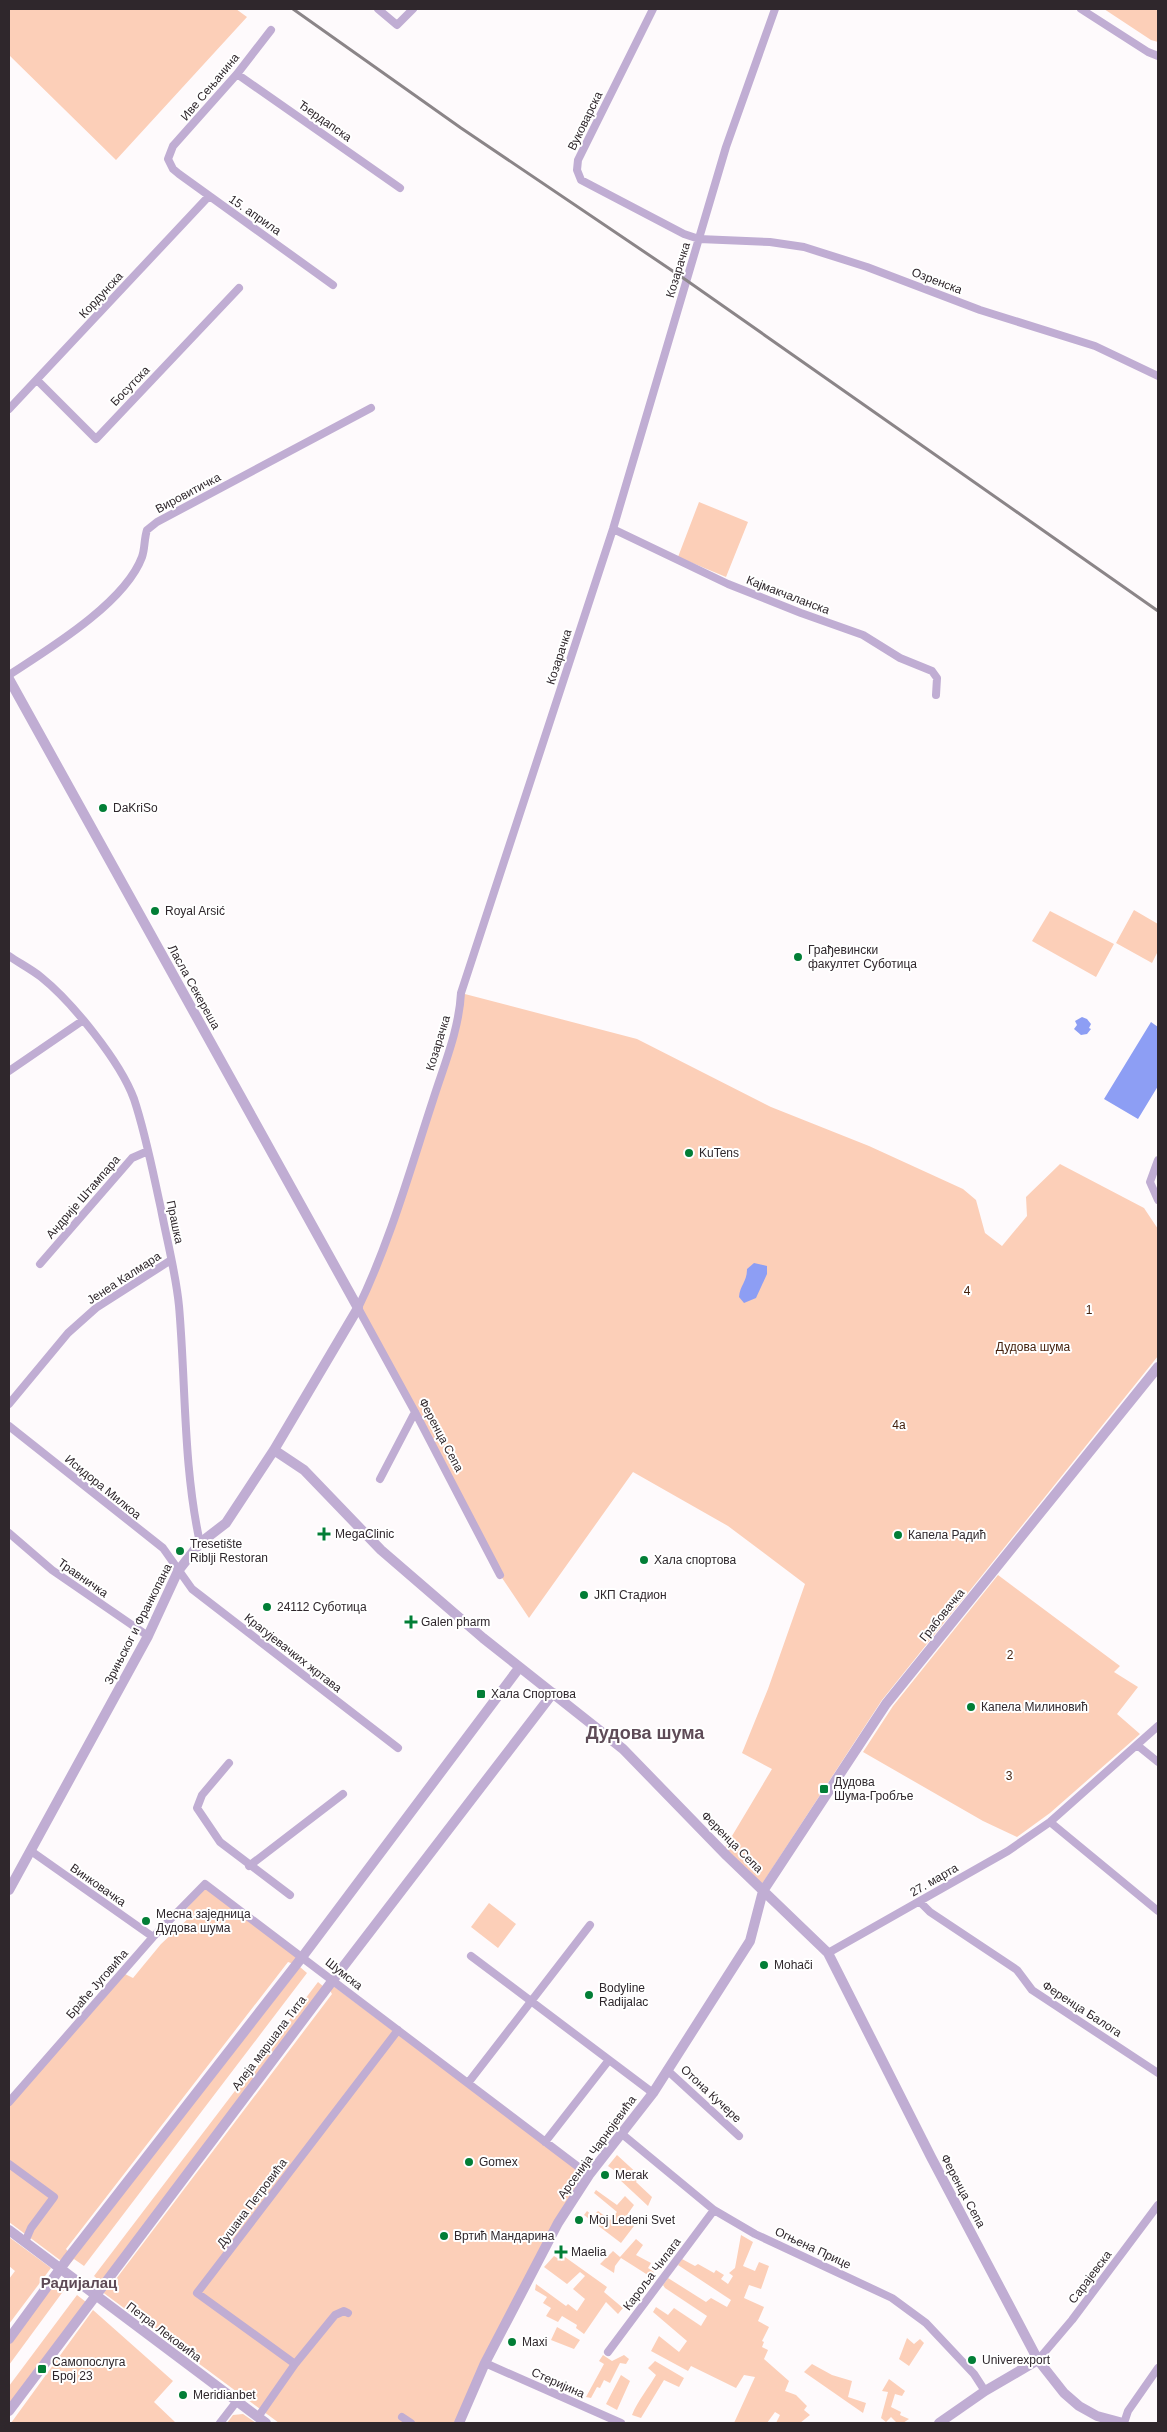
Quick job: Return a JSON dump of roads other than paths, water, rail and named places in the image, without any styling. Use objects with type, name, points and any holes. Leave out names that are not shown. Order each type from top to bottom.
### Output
[{"type":"street","points":[[378,9],[397,25],[413,9]]},
{"type":"street","name":"Вуковарска","points":[[653,9],[578,160],[577,170],[581,180],[684,234],[699,239]]},
{"type":"street","name":"Козарачка","points":[[358,1308],[373,1276],[413,1163],[457,1024],[460,993],[613,529],[726,147],[776,9]]},
{"type":"street","points":[[1081,9],[1148,52],[1158,56]]},
{"type":"street","name":"Иве Сењанина","points":[[168,159],[174,146],[237,74],[271,30]]},
{"type":"street","name":"Ђердапска","points":[[237,74],[400,188]]},
{"type":"street","name":"15. априла","points":[[168,159],[173,169],[333,285]]},
{"type":"street","name":"Кордунска","points":[[9,409],[209,196]]},
{"type":"street","name":"Озренска","points":[[699,239],[770,242],[804,247],[867,267],[980,310],[1095,346],[1158,376]]},
{"type":"street","name":"Босутска","points":[[37,380],[96,439],[239,288]]},
{"type":"street","name":"Вировитичка","points":[[9,677],[63,640],[120,590],[134,572],[143,556],[147,530],[157,522],[371,408]]},
{"type":"street","name":"Кајмакчаланска","points":[[613,529],[728,584],[863,635],[900,658],[932,671],[937,678],[936,695]]},
{"type":"street","name":"Ласла Секереша","points":[[9,677],[358,1308]]},
{"type":"street","name":"Прашка","points":[[10,959],[39,976],[60,993],[119,1069],[133,1098],[148,1151],[179,1303],[184,1374],[184,1428],[192,1505],[200,1543]]},
{"type":"street","points":[[9,1071],[82,1021]]},
{"type":"street","name":"Андрије Штампара","points":[[40,1264],[132,1158],[148,1151]]},
{"type":"street","points":[[1158,1160],[1150,1182],[1158,1200]]},
{"type":"street","name":"Јенеа Калмара","points":[[9,1404],[55,1347],[89,1314],[123,1289],[171,1260]]},
{"type":"street","name":"Ференца Сепа","points":[[358,1308],[500,1575]]},
{"type":"street","name":"Зрињског и Франкопана","points":[[9,1890],[11,1878],[30,1851],[148,1636],[178,1571],[200,1543],[226,1523],[274,1450],[358,1308]]},
{"type":"street","name":"Грабовачка","points":[[763,1891],[886,1704],[1158,1367]]},
{"type":"street","points":[[380,1479],[415,1412]]},
{"type":"street","name":"Исидора Милкоа","points":[[9,1426],[163,1548],[178,1571]]},
{"type":"street","name":"Ференца Сепа","points":[[274,1450],[304,1470],[381,1550],[519,1668],[623,1749],[828,1954],[931,2157],[1038,2360],[1064,2393],[1095,2420],[1124,2423]]},
{"type":"street","name":"Травничка","points":[[9,1533],[52,1570],[148,1636]]},
{"type":"street","name":"Крагујевачких жртава","points":[[178,1571],[192,1589],[398,1748]]},
{"type":"street","name":"Алеја маршала Тита","points":[[9,2339],[60,2269],[303,1956],[519,1668]]},
{"type":"street","name":"Алеја маршала Тита","points":[[9,2411],[94,2295],[332,1980],[553,1693]]},
{"type":"street","name":"27. марта","points":[[828,1954],[1008,1851],[1050,1822],[1158,1726]]},
{"type":"street","points":[[1137,1745],[1158,1762]]},
{"type":"street","points":[[229,1763],[202,1795],[197,1808],[220,1842],[249,1866],[290,1895]]},
{"type":"street","points":[[249,1866],[343,1794]]},
{"type":"street","points":[[1050,1822],[1158,1911]]},
{"type":"street","name":"Винковачка","points":[[30,1851],[153,1937]]},
{"type":"street","name":"Шумска","points":[[205,1884],[303,1956],[589,2175]]},
{"type":"street","name":"Браће Југовића","points":[[9,2102],[153,1937],[205,1884]]},
{"type":"street","name":"Арсенија Чарнојевића","points":[[459,2423],[486,2363],[558,2223],[589,2175],[653,2093],[750,1941],[763,1891]]},
{"type":"street","name":"Ференца Балога","points":[[920,1902],[930,1912],[1017,1970],[1032,1990],[1158,2073]]},
{"type":"street","points":[[468,2083],[590,1925]]},
{"type":"street","points":[[471,1956],[653,2093]]},
{"type":"street","name":"Душана Петровића","points":[[295,2364],[197,2294],[398,2030]]},
{"type":"street","points":[[545,2142],[609,2060]]},
{"type":"street","name":"Отона Кучере","points":[[667,2070],[739,2136]]},
{"type":"street","name":"Огњена Прице","points":[[622,2134],[714,2210],[755,2234],[892,2298],[926,2323],[974,2374],[984,2391]]},
{"type":"street","points":[[9,2164],[54,2197],[31,2228],[25,2242]]},
{"type":"street","name":"Сарајевска","points":[[1038,2360],[1072,2320],[1158,2205]]},
{"type":"street","name":"Кароља Чилага","points":[[608,2352],[714,2210]]},
{"type":"street","name":"Петра Лековића","points":[[9,2230],[262,2420]]},
{"type":"street","points":[[262,2420],[295,2364],[335,2315],[344,2311],[348,2313]]},
{"type":"street","points":[[939,2423],[984,2391],[1038,2360]]},
{"type":"street","name":"Стеријина","points":[[486,2363],[621,2423]]},
{"type":"street","points":[[1124,2423],[1133,2404],[1158,2368]]},
{"type":"street","points":[[220,2423],[236,2401]]},
{"type":"street","points":[[402,2417],[410,2423]]},
{"type":"water","points":[[1082,1017],[1091,1024],[1089,1028],[1091,1029],[1087,1034],[1081,1035],[1074,1029],[1077,1025],[1075,1021]]},
{"type":"water","points":[[1151,1022],[1158,1027],[1158,1086],[1138,1119],[1104,1099]]},
{"type":"water","points":[[754,1263],[767,1266],[767,1274],[756,1298],[744,1303],[739,1297],[740,1293],[747,1269]]},
{"type":"railway","points":[[293,9],[461,128],[686,280],[1158,611]]},
{"type":"place","name":"DaKriSo","points":[[103,808]]},
{"type":"place","name":"Royal Arsić","points":[[155,911]]},
{"type":"place","name":"Грађевински факултет Суботица","points":[[798,957]]},
{"type":"place","name":"KuTens","points":[[689,1153]]},
{"type":"place","name":"MegaClinic","points":[[324,1534]]},
{"type":"place","name":"Капела Радић","points":[[898,1535]]},
{"type":"place","name":"Tresetište Riblji Restoran","points":[[180,1551]]},
{"type":"place","name":"Хала спортова","points":[[644,1560]]},
{"type":"place","name":"ЈКП Стадион","points":[[584,1595]]},
{"type":"place","name":"24112 Суботица","points":[[267,1607]]},
{"type":"place","name":"Galen pharm","points":[[411,1622]]},
{"type":"place","name":"Хала Спортова","points":[[481,1694]]},
{"type":"place","name":"Капела Милиновић","points":[[971,1707]]},
{"type":"place","name":"Дудова Шума-Гробље","points":[[824,1789]]},
{"type":"place","name":"Месна заједница Дудова шума","points":[[146,1921]]},
{"type":"place","name":"Mohači","points":[[764,1965]]},
{"type":"place","name":"Bodyline Radijalac","points":[[589,1995]]},
{"type":"place","name":"Gomex","points":[[469,2162]]},
{"type":"place","name":"Merak","points":[[605,2175]]},
{"type":"place","name":"Moj Ledeni Svet","points":[[579,2220]]},
{"type":"place","name":"Вртић Мандарина","points":[[444,2236]]},
{"type":"place","name":"Maelia","points":[[561,2252]]},
{"type":"place","name":"Maxi","points":[[512,2342]]},
{"type":"place","name":"Univerexport","points":[[972,2360]]},
{"type":"place","name":"Самопослуга Број 23","points":[[42,2369]]},
{"type":"place","name":"Meridianbet","points":[[183,2395]]},
{"type":"district","name":"Дудова шума","points":[[645,1733]]},
{"type":"district","name":"Радијалац","points":[[79,2283]]},
{"type":"park label","name":"4","points":[[967,1291]]},
{"type":"park label","name":"1","points":[[1089,1310]]},
{"type":"park label","name":"4a","points":[[899,1425]]},
{"type":"park label","name":"2","points":[[1010,1655]]},
{"type":"park label","name":"3","points":[[1009,1776]]}]
